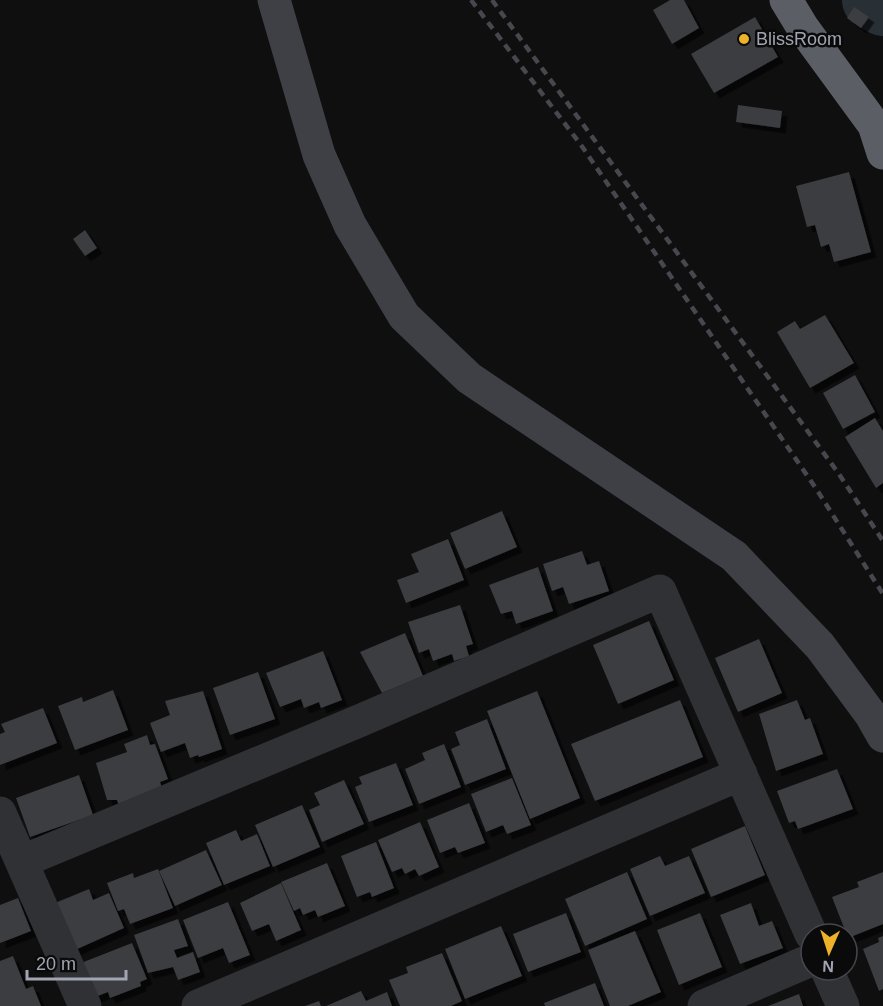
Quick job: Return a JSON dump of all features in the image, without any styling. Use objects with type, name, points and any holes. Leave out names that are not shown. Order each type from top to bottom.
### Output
[{"type":"highway","points":[[786,0],[803,28],[874,125],[883,153]]},
{"type":"street","points":[[274,0],[320,155],[350,225],[404,316],[469,378],[734,556],[820,646],[871,715],[883,736]]},
{"type":"street","points":[[22,861],[359,721],[660,591],[807,922]]},
{"type":"street","points":[[198,1006],[741,774]]},
{"type":"street","points":[[0,813],[86,1006]]},
{"type":"street","points":[[704,1006],[799,965]]},
{"type":"street","points":[[832,982],[843,1006]]},
{"type":"building","points":[[670,0],[684,0],[699,28],[672,44],[653,10]]},
{"type":"building","points":[[854,7],[869,17],[861,28],[847,18]]},
{"type":"building","points":[[755,17],[778,57],[714,93],[691,54]]},
{"type":"building","points":[[738,105],[782,111],[780,128],[736,122]]},
{"type":"building","points":[[849,172],[871,252],[834,262],[829,244],[821,247],[815,225],[807,227],[796,186]]},
{"type":"building","points":[[85,230],[97,248],[85,256],[73,239]]},
{"type":"building","points":[[825,315],[854,363],[810,388],[777,332],[795,321],[800,329]]},
{"type":"building","points":[[855,375],[875,412],[843,429],[823,393]]},
{"type":"building","points":[[875,418],[883,431],[883,483],[876,488],[845,437]]},
{"type":"building","points":[[502,511],[517,547],[465,569],[450,533]]},
{"type":"building","points":[[448,539],[464,580],[406,603],[397,580],[419,572],[411,554]]},
{"type":"building","points":[[582,551],[587,565],[599,561],[609,591],[569,604],[563,587],[552,591],[543,564]]},
{"type":"building","points":[[538,567],[553,611],[516,624],[512,611],[501,614],[489,585]]},
{"type":"building","points":[[460,605],[473,644],[466,646],[469,656],[454,661],[452,654],[433,661],[429,649],[419,653],[408,622]]},
{"type":"building","points":[[649,621],[674,680],[618,704],[593,645]]},
{"type":"building","points":[[405,633],[423,676],[382,693],[360,652]]},
{"type":"building","points":[[759,639],[782,693],[738,712],[715,658]]},
{"type":"building","points":[[323,651],[342,700],[321,708],[319,702],[304,708],[301,699],[280,707],[266,673]]},
{"type":"building","points":[[258,672],[275,719],[230,735],[213,688]]},
{"type":"building","points":[[113,690],[128,730],[75,750],[58,706],[82,697],[83,702]]},
{"type":"building","points":[[203,691],[222,749],[190,758],[185,743],[161,752],[150,723],[170,715],[165,701]]},
{"type":"building","points":[[537,691],[580,798],[530,819],[487,711]]},
{"type":"building","points":[[680,700],[703,757],[595,801],[571,744]]},
{"type":"building","points":[[797,700],[805,720],[810,718],[823,754],[776,771],[759,714]]},
{"type":"building","points":[[43,708],[57,743],[0,765],[0,734],[5,732],[1,724]]},
{"type":"building","points":[[487,719],[506,769],[465,785],[451,749],[460,745],[455,732]]},
{"type":"building","points":[[147,735],[150,745],[155,744],[168,779],[160,782],[163,792],[120,808],[117,800],[107,800],[96,763],[127,752],[124,744]]},
{"type":"building","points":[[444,744],[461,787],[419,804],[405,769],[425,760],[422,753]]},
{"type":"building","points":[[396,763],[413,805],[369,822],[355,787],[362,784],[359,777]]},
{"type":"building","points":[[837,769],[853,809],[798,829],[795,821],[789,823],[777,791]]},
{"type":"building","points":[[79,775],[93,815],[30,837],[16,798]]},
{"type":"building","points":[[512,778],[531,825],[507,834],[503,825],[486,832],[471,794]]},
{"type":"building","points":[[344,780],[364,824],[322,842],[309,810],[320,805],[314,793]]},
{"type":"building","points":[[469,803],[485,843],[458,853],[455,847],[440,853],[427,820]]},
{"type":"building","points":[[302,805],[320,847],[273,867],[255,825]]},
{"type":"building","points":[[420,822],[439,867],[419,876],[415,869],[405,874],[402,868],[392,872],[378,840]]},
{"type":"building","points":[[745,826],[765,875],[711,897],[691,849]]},
{"type":"building","points":[[236,830],[241,841],[257,834],[270,866],[224,885],[206,843]]},
{"type":"building","points":[[376,842],[394,888],[372,897],[370,892],[357,897],[341,856]]},
{"type":"building","points":[[206,850],[222,885],[175,906],[159,871]]},
{"type":"building","points":[[660,856],[665,866],[689,856],[705,893],[650,916],[630,869]]},
{"type":"building","points":[[327,863],[345,906],[318,917],[315,910],[303,915],[300,908],[294,911],[281,882]]},
{"type":"building","points":[[158,869],[173,908],[130,924],[124,909],[118,911],[107,883],[133,873],[134,878]]},
{"type":"building","points":[[627,872],[647,919],[585,946],[565,899]]},
{"type":"building","points":[[883,872],[883,924],[859,934],[859,922],[842,922],[832,897],[859,887],[857,882]]},
{"type":"building","points":[[281,883],[301,930],[276,941],[269,924],[252,931],[240,903]]},
{"type":"building","points":[[89,889],[93,900],[109,893],[124,928],[75,950],[55,903]]},
{"type":"building","points":[[18,898],[31,931],[0,943],[0,905]]},
{"type":"building","points":[[228,902],[250,955],[229,963],[223,948],[198,958],[183,920]]},
{"type":"building","points":[[751,903],[759,926],[772,921],[783,948],[740,964],[720,915]]},
{"type":"building","points":[[566,913],[581,952],[528,972],[513,934]]},
{"type":"building","points":[[700,913],[722,967],[679,985],[657,930]]},
{"type":"building","points":[[178,919],[188,946],[174,950],[177,958],[193,952],[200,972],[178,980],[173,967],[148,973],[134,935]]},
{"type":"building","points":[[501,926],[522,976],[465,999],[445,949]]},
{"type":"building","points":[[635,931],[661,992],[628,1006],[610,1006],[588,950]]},
{"type":"building","points":[[883,936],[883,989],[879,991],[863,949],[879,942],[878,938]]},
{"type":"building","points":[[132,943],[147,979],[140,982],[141,986],[110,998],[108,992],[95,997],[81,963]]},
{"type":"building","points":[[442,953],[462,1001],[451,1006],[400,1006],[389,980],[408,973],[406,967]]},
{"type":"building","points":[[13,956],[26,989],[33,986],[41,1006],[0,1006],[0,961]]},
{"type":"building","points":[[595,983],[604,1006],[545,1006],[544,1003]]},
{"type":"building","points":[[361,991],[366,1001],[387,992],[392,1006],[326,1006]]},
{"type":"building","points":[[799,994],[803,1006],[768,1006]]},
{"type":"building","points":[[319,1001],[321,1006],[305,1006]]},
{"type":"waterway","points":[[872,0],[883,6]]},
{"type":"railway","points":[[471,0],[581,145],[817,490],[883,594]]},
{"type":"railway","points":[[492,0],[839,474],[883,541]]},
{"type":"place","name":"BlissRoom","points":[[744,39]]}]
